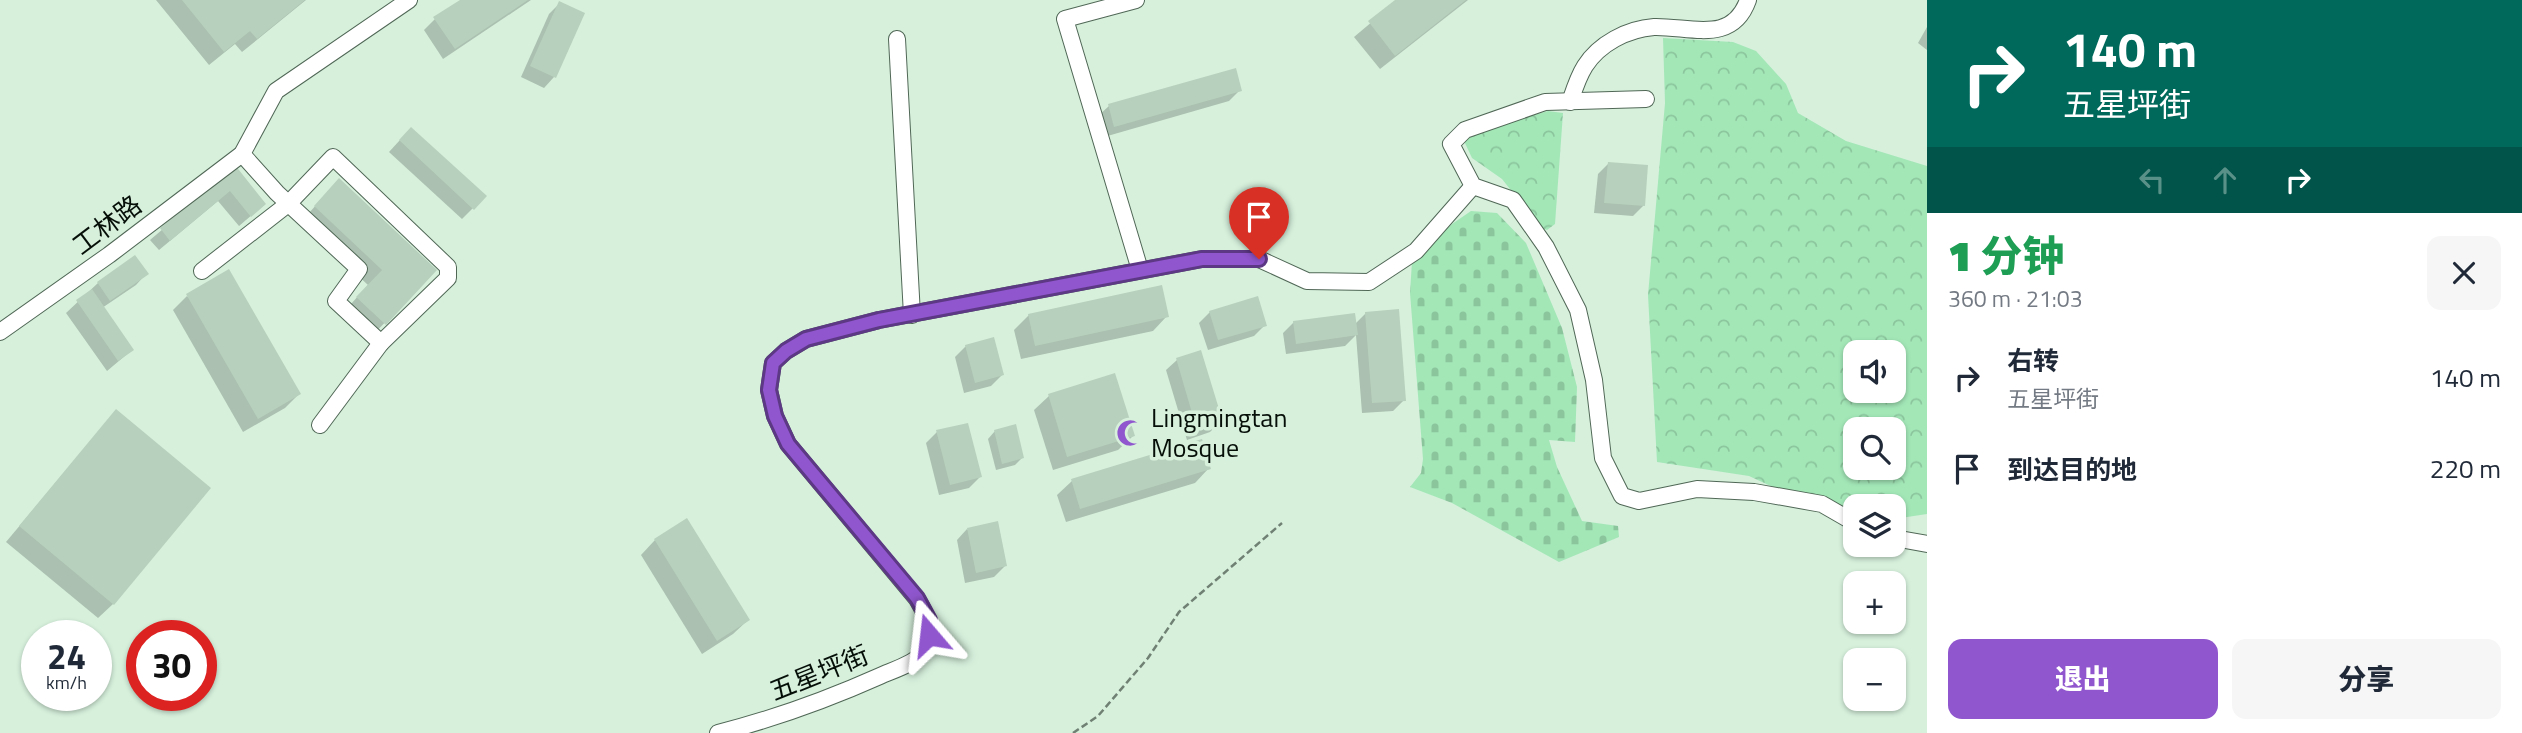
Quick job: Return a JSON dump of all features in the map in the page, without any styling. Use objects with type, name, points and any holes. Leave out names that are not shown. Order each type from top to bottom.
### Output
[{"type":"street","points":[[381,343],[336,302],[359,269],[288,204],[242,155],[276,91],[409,0]]},
{"type":"street","points":[[1136,0],[1065,19],[1140,270]]},
{"type":"street","points":[[1570,102],[1583,68],[1611,41],[1654,27],[1719,29],[1740,16],[1748,0]]},
{"type":"street","points":[[897,39],[912,315]]},
{"type":"street","points":[[1646,99],[1545,103],[1465,130],[1451,144],[1473,186],[1513,200],[1546,247],[1578,310],[1594,380],[1603,458],[1622,496],[1639,502],[1697,489],[1754,492],[1822,505],[1843,516]]},
{"type":"street","name":"工林路","points":[[0,332],[109,255],[242,155]]},
{"type":"street","points":[[202,271],[288,204],[332,157],[448,267],[448,278],[381,343],[320,425]]},
{"type":"street","name":"五星坪街","points":[[718,733],[776,718],[822,702],[908,663],[925,650],[929,635],[929,620],[917,598],[788,444],[775,416],[769,390],[773,363],[786,351],[806,339],[879,320],[1202,259],[1259,259],[1307,281],[1369,282],[1416,250],[1473,186]]},
{"type":"street","points":[[1906,540],[1927,544]]},
{"type":"path","points":[[1073,733],[1098,716],[1148,658],[1179,612],[1282,523]]},
{"type":"green space","points":[[1663,38],[1733,42],[1756,51],[1786,84],[1798,113],[1846,141],[1927,166],[1927,514],[1906,517],[1906,494],[1843,494],[1843,514],[1790,495],[1749,476],[1657,462],[1648,295],[1665,103]]},
{"type":"green space","points":[[1548,111],[1563,113],[1555,224],[1547,230],[1540,227],[1502,179],[1472,158],[1464,141],[1477,132]]},
{"type":"green space","points":[[1471,211],[1497,213],[1526,243],[1562,328],[1577,387],[1575,442],[1549,440],[1557,467],[1582,521],[1618,526],[1619,537],[1559,562],[1452,503],[1410,487],[1421,473],[1423,459],[1410,293],[1412,261],[1452,224]]},
{"type":"building","points":[[182,0],[305,0],[257,39],[250,31],[224,52]]},
{"type":"building","points":[[460,0],[528,0],[455,49],[433,17]]},
{"type":"building","points":[[1395,0],[1466,0],[1395,56],[1368,21]]},
{"type":"building","points":[[559,1],[585,13],[556,78],[530,66]]},
{"type":"building","points":[[1236,68],[1242,91],[1114,127],[1108,104]]},
{"type":"building","points":[[411,127],[487,196],[474,210],[399,140]]},
{"type":"building","points":[[1608,162],[1648,165],[1645,206],[1604,203]]},
{"type":"building","points":[[235,165],[266,204],[251,217],[230,191],[170,241],[160,228]]},
{"type":"building","points":[[339,178],[437,270],[386,325],[356,297],[382,270],[314,206]]},
{"type":"building","points":[[135,255],[149,274],[110,301],[97,282]]},
{"type":"building","points":[[229,269],[301,394],[258,419],[186,294]]},
{"type":"building","points":[[1162,285],[1169,317],[1035,346],[1028,314]]},
{"type":"building","points":[[92,289],[134,350],[118,361],[76,300]]},
{"type":"building","points":[[1258,296],[1267,326],[1218,340],[1209,311]]},
{"type":"building","points":[[1399,309],[1406,401],[1372,403],[1365,312]]},
{"type":"building","points":[[1355,313],[1358,335],[1296,344],[1293,321]]},
{"type":"building","points":[[994,337],[1004,375],[975,383],[965,345]]},
{"type":"building","points":[[1201,350],[1223,422],[1197,430],[1176,358]]},
{"type":"building","points":[[1115,373],[1135,436],[1067,457],[1048,394]]},
{"type":"building","points":[[116,409],[211,488],[114,605],[19,526]]},
{"type":"building","points":[[968,423],[982,477],[950,485],[936,430]]},
{"type":"building","points":[[1016,424],[1024,458],[1002,464],[994,430]]},
{"type":"building","points":[[1202,439],[1211,469],[1080,509],[1071,479]]},
{"type":"building","points":[[687,518],[750,620],[717,641],[654,539]]},
{"type":"building","points":[[998,521],[1007,566],[976,573],[967,528]]},
{"type":"place","name":"Lingmingtan Mosque","points":[[1130,433]]},
{"type":"route","points":[[929,635],[929,620],[917,598],[788,444],[775,416],[769,390],[773,363],[806,339],[879,320],[1202,259],[1259,259]]}]
